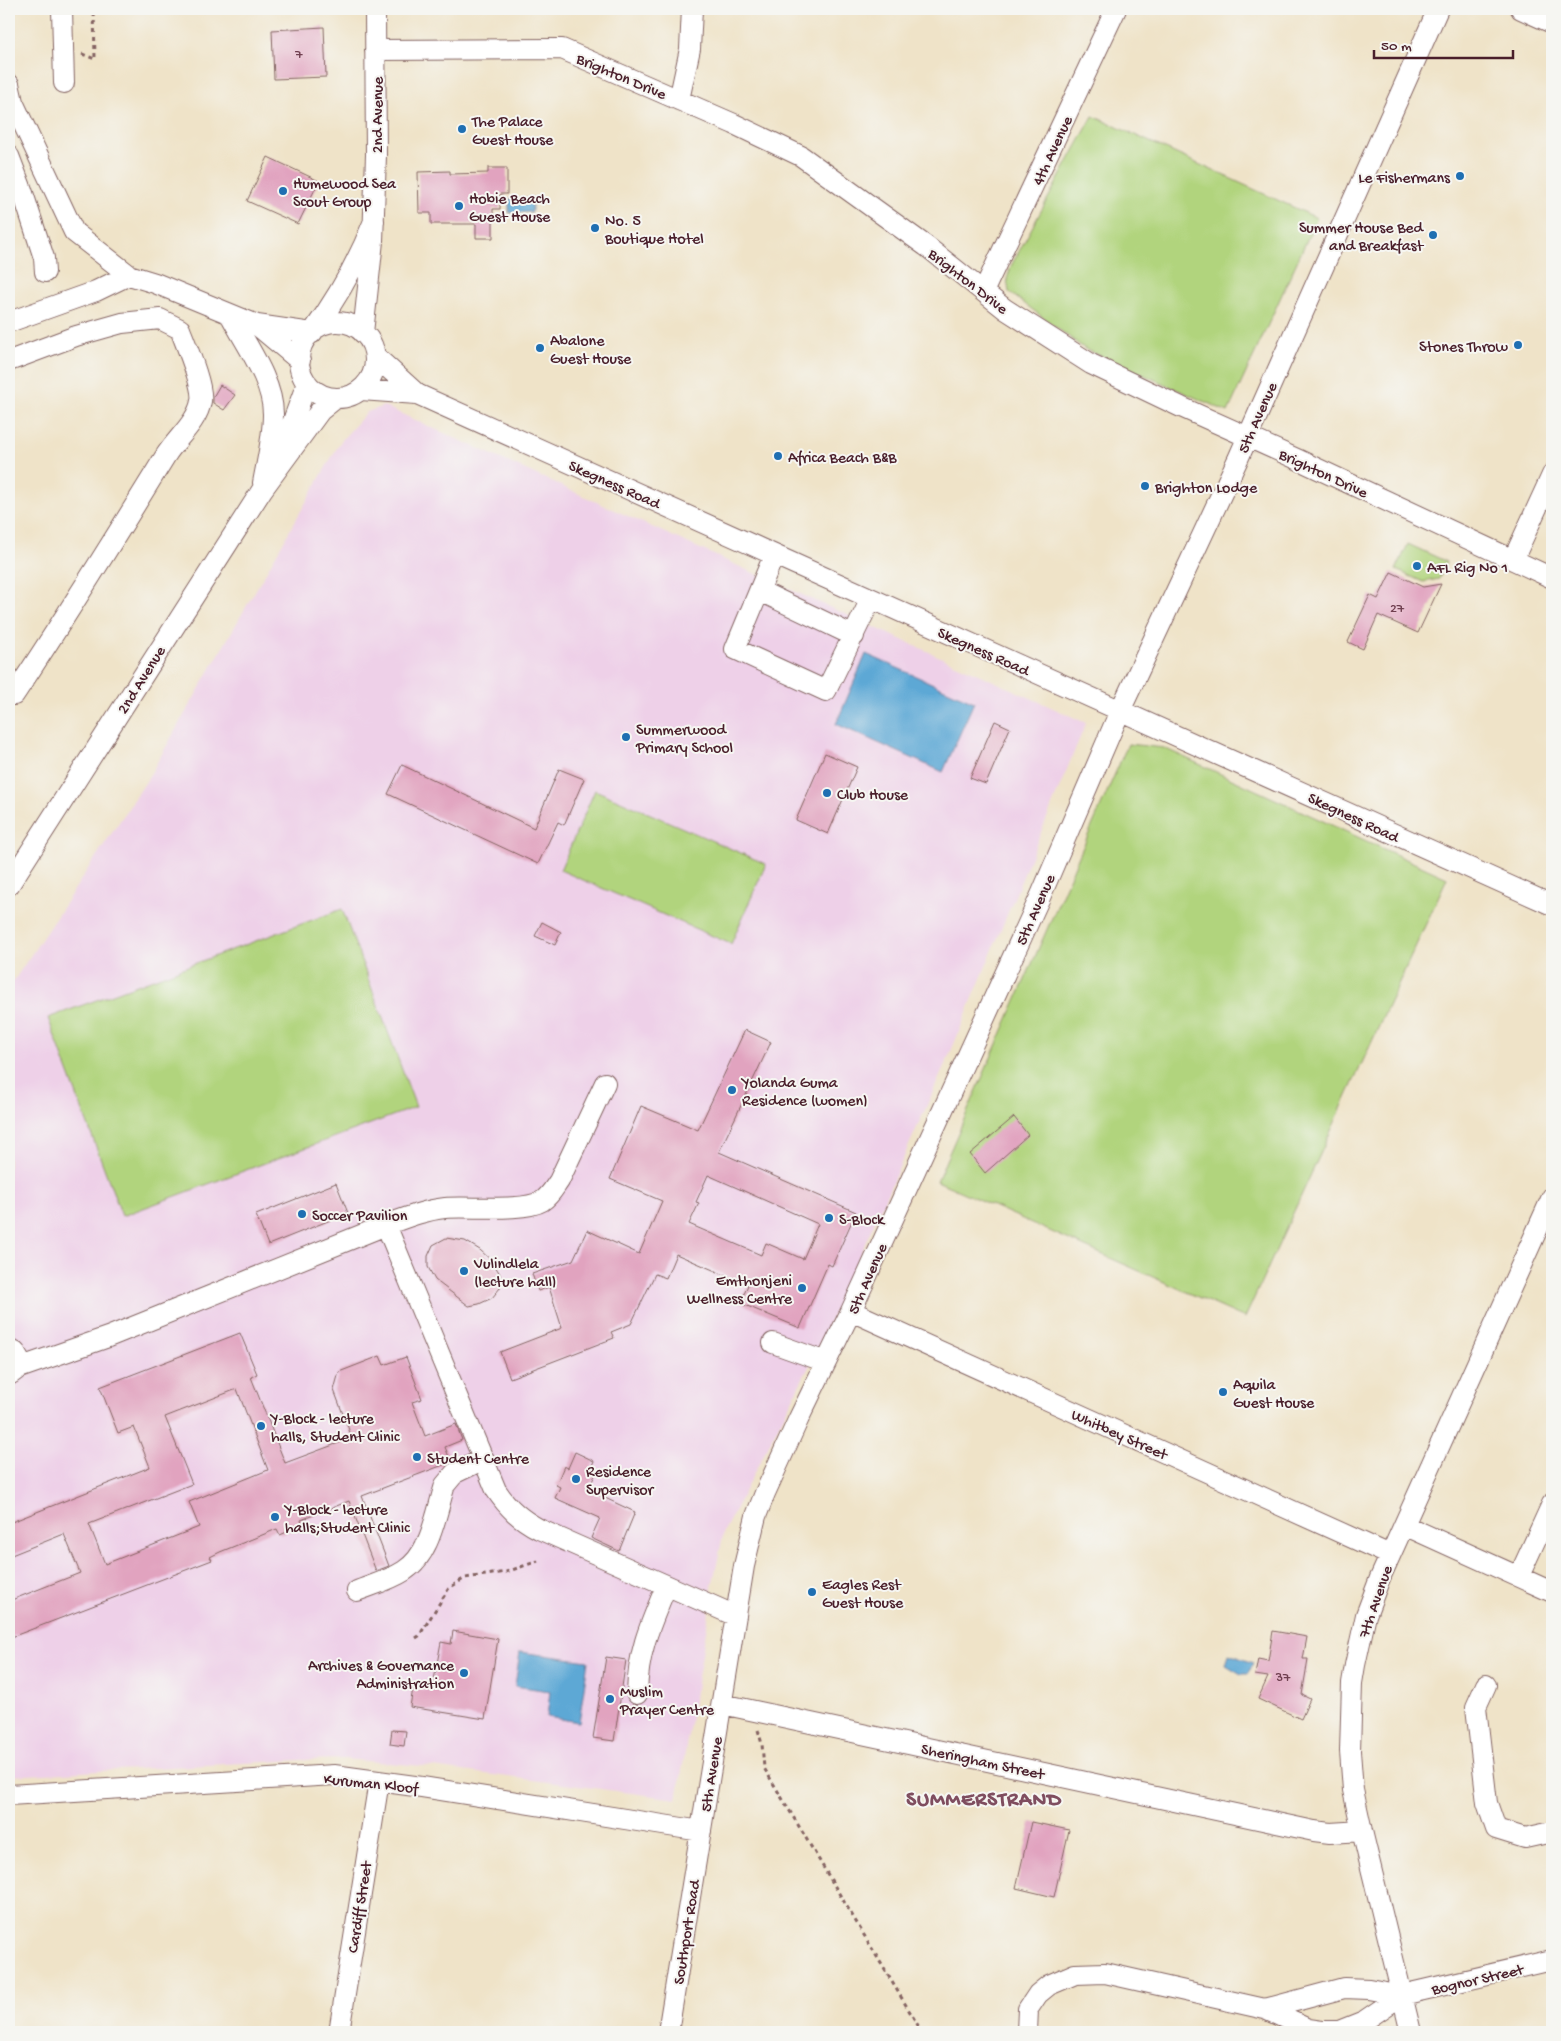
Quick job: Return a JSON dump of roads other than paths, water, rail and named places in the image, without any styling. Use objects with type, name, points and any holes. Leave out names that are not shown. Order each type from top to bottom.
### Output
[{"type":"street","points":[[62,9],[64,83]]},
{"type":"street","name":"2nd Avenue","points":[[363,333],[374,221],[376,156],[375,9]]},
{"type":"street","points":[[679,100],[690,49],[692,9]]},
{"type":"street","name":"4th Avenue","points":[[984,290],[1116,9]]},
{"type":"street","name":"5th Avenue","points":[[700,1831],[744,1566],[756,1516],[795,1426],[851,1311],[1041,894],[1120,711],[1247,436],[1438,9]]},
{"type":"street","points":[[1521,9],[1552,23]]},
{"type":"street","name":"Brighton Drive","points":[[376,50],[562,49],[679,100],[801,156],[984,290],[1022,321],[1091,364],[1552,578]]},
{"type":"street","points":[[9,84],[13,102],[74,232],[129,276],[155,283],[257,324],[312,333]]},
{"type":"street","points":[[9,156],[44,258],[45,272]]},
{"type":"street","name":"2nd Avenue","points":[[312,333],[331,306],[357,262],[374,221]]},
{"type":"street","points":[[9,322],[96,291],[129,276]]},
{"type":"street","points":[[230,314],[268,387],[273,413],[267,482]]},
{"type":"street","points":[[9,362],[76,336],[103,328],[122,323],[160,319],[180,329],[200,385],[202,396],[200,409],[168,452],[14,695],[9,695]]},
{"type":"street","points":[[343,323],[354,326],[369,339],[375,356],[374,369],[369,381],[361,390],[353,395],[336,398],[320,394],[307,383],[300,369],[300,360],[303,346],[312,333],[326,325],[343,323]]},
{"type":"street","points":[[257,324],[300,360]]},
{"type":"street","name":"Skegness Road","points":[[375,356],[417,394],[1552,904]]},
{"type":"street","name":"2nd Avenue","points":[[267,482],[307,383]]},
{"type":"street","name":"Skegness Road","points":[[361,390],[417,394]]},
{"type":"street","name":"2nd Avenue","points":[[9,885],[267,482],[320,411],[336,398]]},
{"type":"street","points":[[1513,560],[1552,475]]},
{"type":"street","points":[[774,555],[736,649],[826,691],[871,598]]},
{"type":"street","points":[[760,590],[854,636]]},
{"type":"street","points":[[14,1371],[108,1337],[420,1213],[446,1208],[526,1206],[542,1201],[550,1195],[559,1180],[605,1083]]},
{"type":"street","name":"7th Avenue","points":[[1411,2032],[1353,1790],[1350,1751],[1352,1683],[1366,1615],[1390,1555],[1552,1197]]},
{"type":"street","points":[[386,1225],[496,1490],[516,1515],[527,1523],[666,1587],[736,1616]]},
{"type":"street","name":"Whitbey Street","points":[[851,1311],[1390,1555]]},
{"type":"street","points":[[773,1343],[826,1362]]},
{"type":"street","points":[[9,1350],[19,1356],[14,1371]]},
{"type":"street","points":[[357,1591],[394,1576],[414,1563],[426,1545],[445,1485],[449,1478],[484,1459]]},
{"type":"street","points":[[1519,1576],[1552,1504]]},
{"type":"street","points":[[1404,1525],[1552,1592]]},
{"type":"street","points":[[637,1694],[640,1656],[649,1627],[666,1587]]},
{"type":"street","points":[[1486,1685],[1476,1707],[1486,1803],[1496,1829],[1525,1838],[1552,1832]]},
{"type":"street","name":"Sheringham Street","points":[[722,1704],[1314,1831],[1330,1833],[1362,1831]]},
{"type":"street","name":"Kuruman Kloof","points":[[9,1795],[334,1776],[379,1781],[700,1831]]},
{"type":"street","name":"Cardiff Street","points":[[339,2032],[379,1781]]},
{"type":"street","name":"Southport Road","points":[[668,2032],[700,1831]]},
{"type":"street","name":"Bognor Street","points":[[1402,1995],[1552,1960]]},
{"type":"street","points":[[1027,2032],[1028,2009],[1038,1994],[1049,1986],[1076,1974],[1105,1973],[1265,2009],[1308,2029],[1322,2032],[1339,2031],[1364,2021],[1402,1995]]},
{"type":"street","points":[[1265,2009],[1344,1988],[1369,1989],[1402,1995]]},
{"type":"water","points":[[532,198],[532,212],[509,213],[509,199]]},
{"type":"water","points":[[866,654],[974,702],[943,772],[836,724]]},
{"type":"water","points":[[520,1652],[588,1661],[579,1722],[547,1717],[550,1691],[515,1686]]},
{"type":"water","points":[[1229,1654],[1253,1663],[1249,1674],[1241,1674],[1226,1665]]},
{"type":"place","name":"The Palace Guest House","points":[[462,129]]},
{"type":"place","name":"Le Fishermans","points":[[1460,176]]},
{"type":"place","name":"Humewood Sea Scout Group","points":[[283,191]]},
{"type":"place","name":"Hobie Beach Guest House","points":[[459,206]]},
{"type":"place","name":"No. 5 Boutique Hotel","points":[[595,228]]},
{"type":"place","name":"Summer House Bed and Breakfast","points":[[1433,235]]},
{"type":"place","name":"Stones Throw","points":[[1518,345]]},
{"type":"place","name":"Abalone Guest House","points":[[540,348]]},
{"type":"place","name":"Africa Beach B&B","points":[[778,456]]},
{"type":"place","name":"Brighton Lodge","points":[[1145,486]]},
{"type":"place","name":"AFL Rig No 1","points":[[1417,566]]},
{"type":"place","name":"Summerwood Primary School","points":[[626,737]]},
{"type":"place","name":"Club House","points":[[827,793]]},
{"type":"place","name":"Yolanda Guma Residence (women)","points":[[732,1090]]},
{"type":"place","name":"Soccer Pavilion","points":[[302,1214]]},
{"type":"place","name":"S-Block","points":[[829,1218]]},
{"type":"place","name":"Vulindlela (lecture hall)","points":[[464,1271]]},
{"type":"place","name":"Emthonjeni Wellness Centre","points":[[802,1288]]},
{"type":"place","name":"Aquila Guest House","points":[[1223,1392]]},
{"type":"place","name":"Y-Block - lecture halls, Student Clinic","points":[[261,1426]]},
{"type":"place","name":"Student Centre","points":[[417,1457]]},
{"type":"place","name":"Residence Supervisor","points":[[576,1479]]},
{"type":"place","name":"Y-Block - lecture halls;Student Clinic","points":[[275,1517]]},
{"type":"place","name":"Eagles Rest Guest House","points":[[812,1592]]},
{"type":"place","name":"Archives & Governance Administration","points":[[464,1673]]},
{"type":"place","name":"Muslim Prayer Centre","points":[[610,1699]]},
{"type":"district","name":"SUMMERSTRAND","points":[[984,1798]]}]
